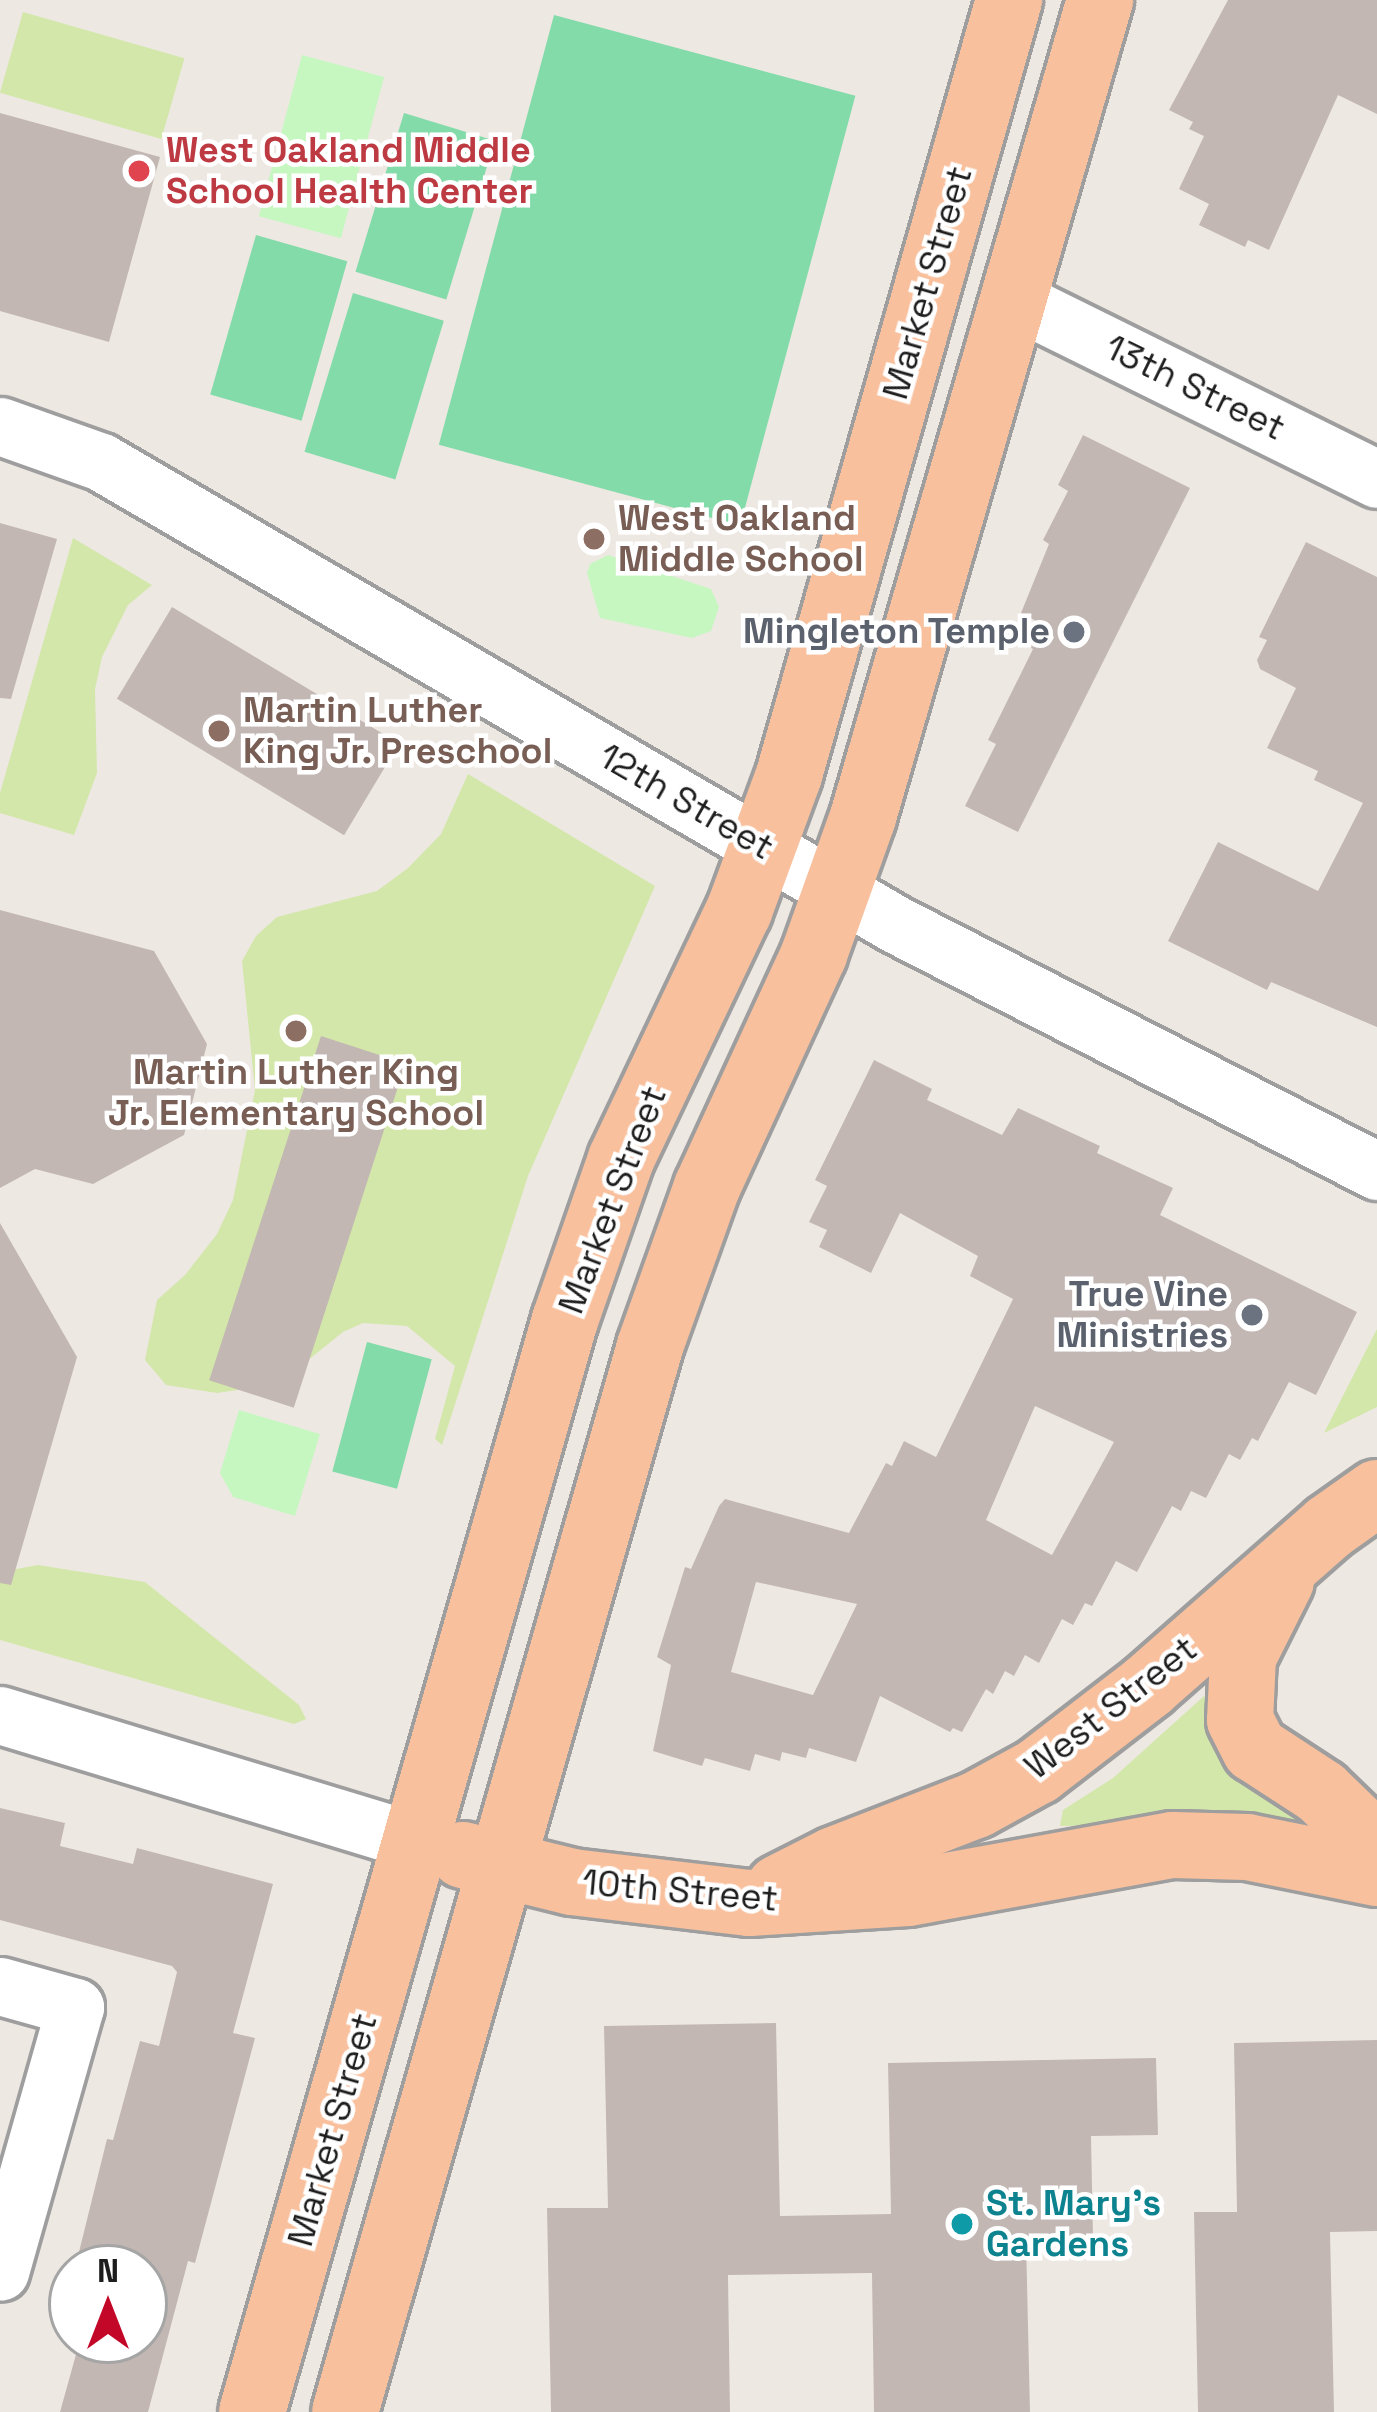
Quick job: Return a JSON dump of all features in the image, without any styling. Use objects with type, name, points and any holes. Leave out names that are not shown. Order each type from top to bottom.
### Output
[{"type":"main road","name":"Market Street","points":[[252,2412],[592,1239],[621,1159],[739,911],[764,847],[1009,0]]},
{"type":"main road","points":[[345,2412],[677,1263],[838,891],[1100,0]]},
{"type":"main road","name":"West Street","points":[[749,1903],[834,1860],[976,1805],[1038,1772],[1147,1687],[1377,1493]]},
{"type":"main road","points":[[1291,1561],[1243,1657],[1240,1720],[1255,1750],[1321,1792],[1377,1846]]},
{"type":"main road","name":"10th Street","points":[[416,1841],[572,1882],[749,1903],[908,1893],[1173,1845],[1247,1847],[1377,1873]]},
{"type":"street","name":"13th Street","points":[[1012,299],[1377,478]]},
{"type":"street","name":"12th Street","points":[[0,427],[117,471],[838,891],[1377,1171]]},
{"type":"street","name":"10th Street","points":[[0,1714],[416,1841]]},
{"type":"street","points":[[0,1986],[75,2007],[0,2272]]},
{"type":"green space","points":[[23,12],[184,58],[161,139],[0,93]]},
{"type":"green space","points":[[554,15],[855,96],[740,526],[439,445]]},
{"type":"green space","points":[[302,55],[384,77],[341,238],[259,216]]},
{"type":"green space","points":[[404,113],[495,141],[446,300],[355,272]]},
{"type":"green space","points":[[256,235],[347,261],[302,421],[210,395]]},
{"type":"green space","points":[[353,293],[444,321],[395,480],[304,452]]},
{"type":"green space","points":[[73,538],[152,585],[128,605],[102,657],[95,689],[97,773],[74,835],[0,813],[0,793]]},
{"type":"green space","points":[[608,555],[711,589],[719,607],[711,631],[692,638],[600,618],[587,573],[590,564]]},
{"type":"green space","points":[[468,774],[655,886],[528,1176],[442,1445],[435,1439],[455,1366],[407,1326],[363,1323],[343,1332],[302,1365],[244,1389],[217,1393],[166,1385],[145,1360],[157,1300],[185,1275],[217,1234],[233,1200],[255,1090],[242,961],[256,936],[277,917],[377,891],[408,868],[441,834]]},
{"type":"green space","points":[[1377,1329],[1377,1407],[1324,1433]]},
{"type":"green space","points":[[367,1342],[432,1359],[397,1489],[332,1471]]},
{"type":"green space","points":[[239,1410],[320,1434],[295,1516],[233,1497],[220,1473]]},
{"type":"green space","points":[[38,1565],[145,1582],[299,1705],[306,1719],[294,1724],[0,1640],[0,1572]]},
{"type":"green space","points":[[1204,1696],[1307,1822],[1060,1826],[1063,1810],[1113,1778]]},
{"type":"building","points":[[1228,0],[1377,0],[1377,114],[1338,95],[1269,250],[1248,240],[1245,247],[1199,225],[1209,204],[1179,189],[1204,136],[1189,129],[1193,122],[1169,110]]},
{"type":"building","points":[[0,113],[160,157],[109,342],[0,311]]},
{"type":"building","name":"Mingleton Temple","points":[[1083,435],[1190,488],[1018,832],[965,806],[996,744],[988,740],[1033,649],[1024,644],[1036,621],[1021,613],[1049,544],[1043,540],[1068,491],[1058,485]]},
{"type":"building","points":[[0,523],[57,539],[11,699],[0,698]]},
{"type":"building","points":[[1306,542],[1377,577],[1377,1027],[1271,982],[1267,990],[1168,941],[1218,842],[1318,891],[1363,803],[1314,780],[1318,771],[1267,748],[1296,688],[1260,669],[1257,660],[1267,640],[1259,637]]},
{"type":"building","points":[[172,607],[399,743],[344,835],[117,699]]},
{"type":"building","points":[[0,910],[154,951],[207,1044],[184,1135],[93,1184],[35,1169],[0,1188]]},
{"type":"building","points":[[321,1036],[406,1064],[294,1408],[209,1380]]},
{"type":"building","points":[[874,1060],[932,1089],[927,1100],[1002,1135],[1018,1108],[1100,1146],[1097,1153],[1173,1188],[1160,1215],[1357,1312],[1316,1395],[1289,1382],[1258,1441],[1252,1438],[1240,1460],[1229,1454],[1206,1498],[1191,1491],[1181,1511],[1172,1506],[1137,1572],[1116,1561],[1092,1606],[1085,1603],[1073,1625],[1062,1619],[1039,1663],[1025,1655],[1014,1676],[1005,1671],[993,1694],[986,1689],[962,1732],[953,1728],[950,1732],[880,1696],[856,1762],[809,1748],[806,1758],[782,1752],[780,1761],[755,1754],[750,1771],[705,1758],[702,1766],[653,1751],[671,1665],[657,1657],[685,1567],[691,1569],[719,1506],[725,1499],[849,1533],[886,1463],[892,1466],[904,1441],[936,1457],[1013,1299],[970,1276],[978,1256],[900,1213],[871,1273],[819,1247],[827,1230],[809,1222],[827,1186],[815,1180]],"holes":[[[1035,1406],[1114,1442],[1052,1555],[986,1520]],[[756,1582],[857,1604],[813,1695],[731,1672]]]},
{"type":"building","points":[[0,1223],[77,1357],[11,1585],[0,1583]]},
{"type":"building","points":[[0,1808],[65,1823],[60,1846],[133,1864],[137,1848],[273,1884],[233,2033],[255,2038],[195,2263],[188,2261],[168,2336],[168,2244],[81,2244],[107,2139],[113,2140],[140,2041],[159,2046],[177,1972],[172,1966],[0,1920]]},
{"type":"building","name":"St. Mary's Gardens","points":[[776,2023],[780,2216],[891,2214],[888,2063],[1156,2058],[1158,2135],[1091,2136],[1093,2237],[1026,2239],[1030,2412],[874,2412],[872,2273],[728,2275],[730,2412],[551,2412],[547,2208],[608,2208],[604,2026]]},
{"type":"building","points":[[1377,2040],[1377,2231],[1330,2232],[1334,2412],[1198,2412],[1194,2212],[1237,2212],[1234,2043]]},
{"type":"building","points":[[73,2364],[161,2364],[148,2412],[60,2412]]},
{"type":"place","name":"West Oakland Middle School Health Center","points":[[139,171]]},
{"type":"place","name":"West Oakland Middle School","points":[[594,539]]},
{"type":"place","name":"Mingleton Temple","points":[[1074,632]]},
{"type":"place","name":"Martin Luther King Jr. Preschool","points":[[219,731]]},
{"type":"place","name":"Martin Luther King Jr. Elementary School","points":[[296,1031]]},
{"type":"place","name":"True Vine Ministries","points":[[1252,1315]]},
{"type":"place","name":"St. Mary's Gardens","points":[[962,2224]]}]
